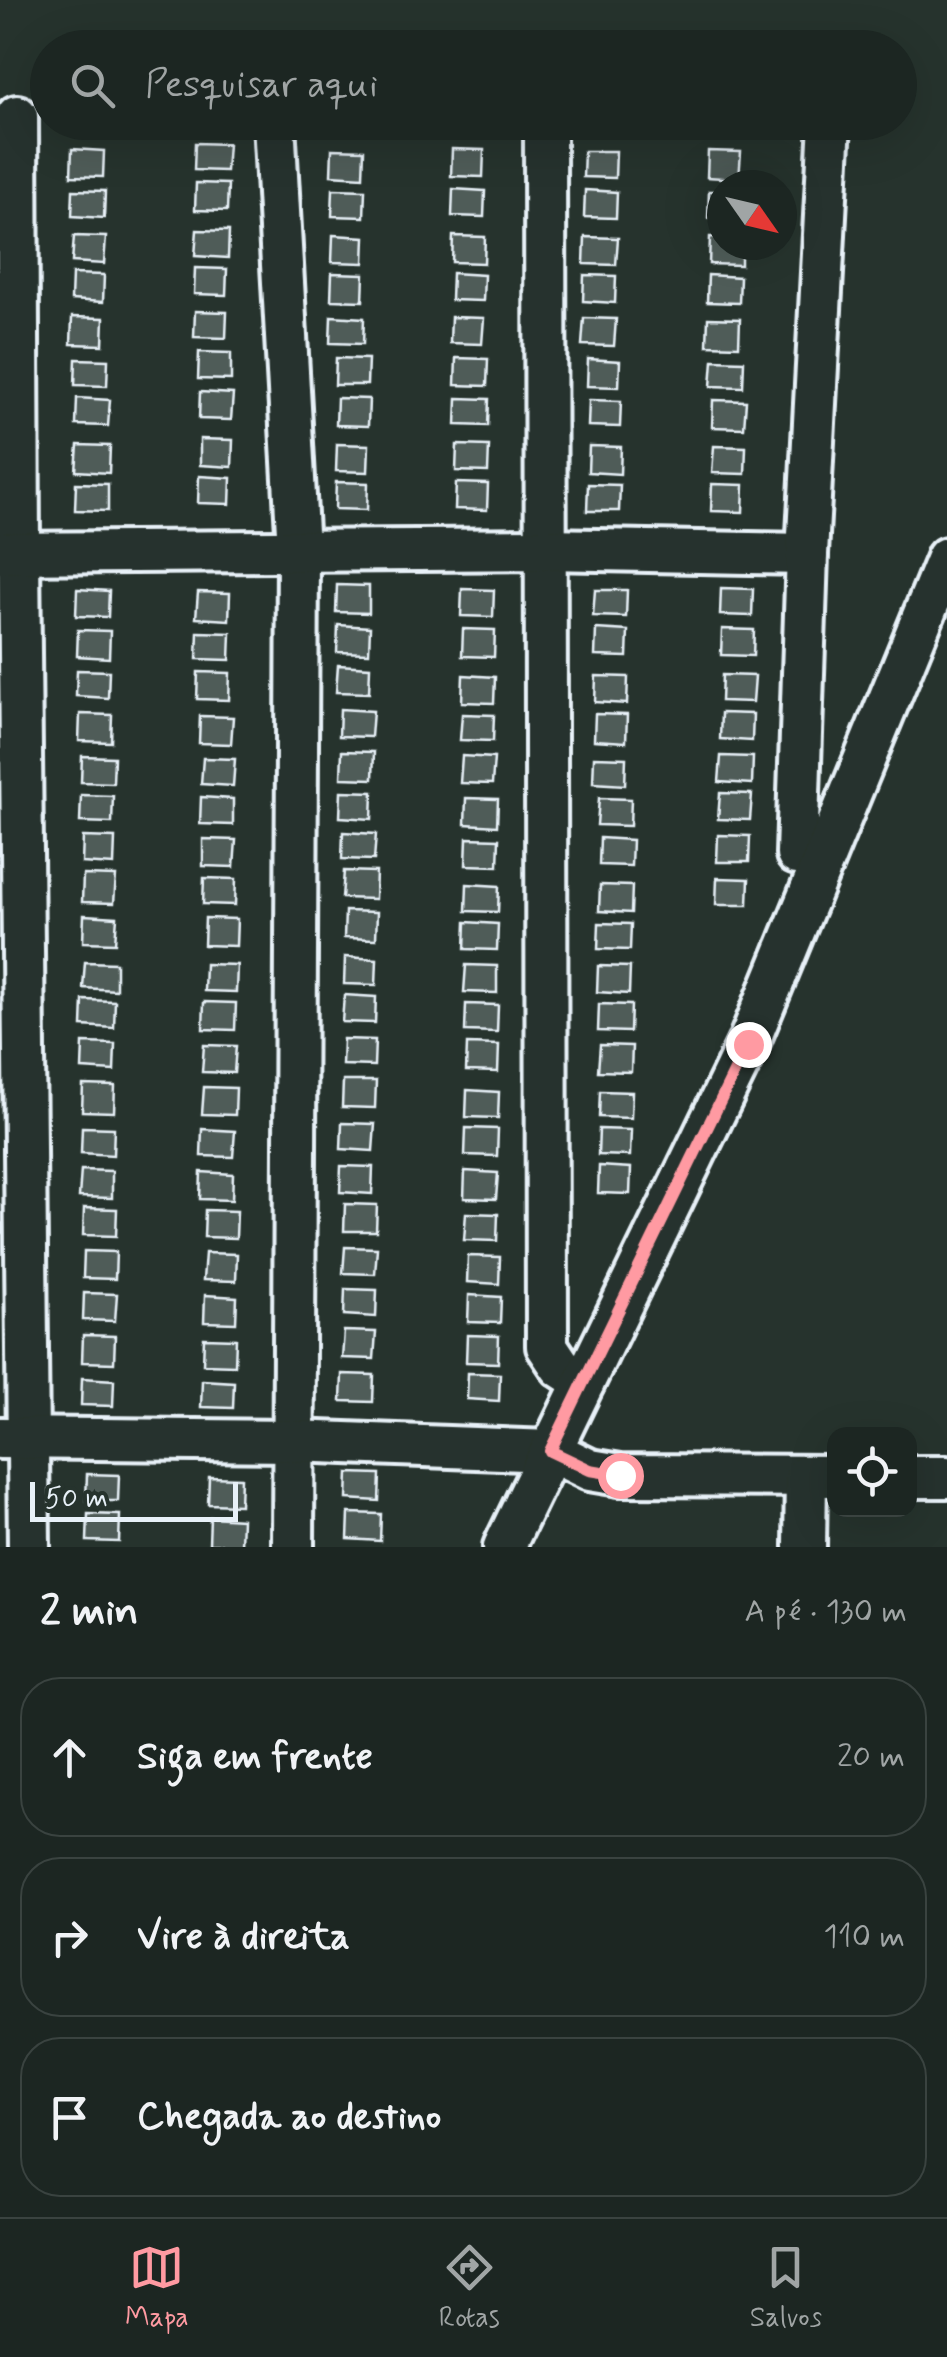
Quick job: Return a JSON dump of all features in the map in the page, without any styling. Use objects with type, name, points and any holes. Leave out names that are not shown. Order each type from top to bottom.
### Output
[{"type":"street","points":[[22,116],[9,553],[13,1438],[28,1547]]},
{"type":"street","points":[[275,140],[298,550],[293,1547]]},
{"type":"street","points":[[545,140],[547,1346],[561,1368],[584,1382]]},
{"type":"street","points":[[797,854],[829,140]]},
{"type":"street","points":[[9,553],[548,548],[808,554]]},
{"type":"street","points":[[504,1547],[748,1044],[947,558]]},
{"type":"street","points":[[13,1438],[294,1441],[550,1451],[590,1470],[620,1475],[820,1476],[806,1547]]},
{"type":"street","points":[[917,1477],[947,1477]]},
{"type":"building","points":[[195,143],[228,144],[226,171],[194,170]]},
{"type":"building","points":[[72,149],[104,151],[103,177],[71,176]]},
{"type":"building","points":[[332,149],[364,150],[363,177],[331,175]]},
{"type":"building","points":[[452,149],[484,150],[483,177],[451,176]]},
{"type":"building","points":[[584,151],[616,151],[615,178],[583,177]]},
{"type":"building","points":[[708,151],[741,152],[740,170],[707,170]]},
{"type":"building","points":[[196,183],[228,184],[227,211],[195,210]]},
{"type":"building","points":[[333,189],[365,190],[364,217],[332,216]]},
{"type":"building","points":[[453,189],[485,191],[484,217],[452,216]]},
{"type":"building","points":[[73,190],[105,191],[104,218],[72,216]]},
{"type":"building","points":[[585,190],[617,192],[616,218],[584,217]]},
{"type":"building","points":[[197,230],[229,231],[228,258],[195,256]]},
{"type":"building","points":[[333,235],[365,237],[364,263],[332,262]]},
{"type":"building","points":[[74,236],[106,237],[104,264],[72,262]]},
{"type":"building","points":[[453,236],[485,237],[484,263],[452,262]]},
{"type":"building","points":[[585,237],[618,238],[616,265],[584,264]]},
{"type":"building","points":[[709,260],[741,260],[741,265],[709,264]]},
{"type":"building","points":[[195,268],[227,269],[226,295],[194,294]]},
{"type":"building","points":[[332,273],[364,274],[363,301],[331,300]]},
{"type":"building","points":[[452,273],[484,275],[483,301],[451,300]]},
{"type":"building","points":[[72,274],[104,275],[103,302],[71,300]]},
{"type":"building","points":[[584,275],[616,276],[615,303],[583,301]]},
{"type":"building","points":[[708,275],[740,277],[739,303],[707,302]]},
{"type":"building","points":[[195,311],[227,312],[226,338],[194,337]]},
{"type":"building","points":[[331,316],[364,318],[363,344],[330,343]]},
{"type":"building","points":[[72,317],[104,318],[103,345],[71,344]]},
{"type":"building","points":[[451,317],[484,318],[482,344],[450,343]]},
{"type":"building","points":[[584,318],[616,319],[614,346],[582,345]]},
{"type":"building","points":[[708,318],[740,319],[739,346],[707,345]]},
{"type":"building","points":[[199,352],[231,353],[231,380],[198,379]]},
{"type":"building","points":[[336,358],[368,359],[367,385],[335,385]]},
{"type":"building","points":[[456,358],[488,359],[487,386],[455,385]]},
{"type":"building","points":[[76,359],[108,360],[107,386],[75,385]]},
{"type":"building","points":[[588,359],[620,361],[619,387],[587,386]]},
{"type":"building","points":[[713,360],[744,361],[743,387],[711,386]]},
{"type":"building","points":[[200,392],[233,394],[231,420],[199,419]]},
{"type":"building","points":[[77,398],[110,400],[108,426],[76,425]]},
{"type":"building","points":[[337,398],[369,399],[368,426],[336,425]]},
{"type":"building","points":[[457,398],[489,399],[488,426],[456,425]]},
{"type":"building","points":[[589,400],[621,401],[620,427],[588,426]]},
{"type":"building","points":[[713,400],[746,401],[744,428],[712,427]]},
{"type":"building","points":[[200,439],[233,440],[232,467],[200,465]]},
{"type":"building","points":[[337,444],[369,445],[368,472],[336,471]]},
{"type":"building","points":[[78,445],[110,446],[109,473],[76,471]]},
{"type":"building","points":[[457,445],[489,446],[488,472],[456,471]]},
{"type":"building","points":[[589,446],[621,447],[620,474],[588,472]]},
{"type":"building","points":[[714,446],[746,447],[745,474],[712,473]]},
{"type":"building","points":[[199,476],[231,478],[230,504],[198,503]]},
{"type":"building","points":[[336,482],[368,483],[367,510],[335,509]]},
{"type":"building","points":[[76,483],[108,484],[108,511],[75,510]]},
{"type":"building","points":[[456,483],[488,484],[487,510],[455,509]]},
{"type":"building","points":[[588,484],[620,485],[619,511],[587,511]]},
{"type":"building","points":[[712,484],[744,485],[743,512],[711,511]]},
{"type":"building","points":[[337,585],[369,586],[369,613],[336,612]]},
{"type":"building","points":[[721,588],[753,589],[752,616],[720,615]]},
{"type":"building","points":[[77,589],[109,591],[108,617],[76,616]]},
{"type":"building","points":[[462,589],[494,590],[493,617],[461,616]]},
{"type":"building","points":[[595,590],[627,590],[626,617],[593,616]]},
{"type":"building","points":[[198,592],[230,593],[229,620],[196,618]]},
{"type":"building","points":[[338,625],[370,627],[369,653],[337,652]]},
{"type":"building","points":[[463,629],[495,630],[494,657],[462,656]]},
{"type":"building","points":[[596,629],[628,631],[627,657],[595,656]]},
{"type":"building","points":[[722,629],[754,630],[753,656],[721,655]]},
{"type":"building","points":[[78,630],[110,631],[109,658],[77,656]]},
{"type":"building","points":[[198,632],[231,633],[230,660],[197,659]]},
{"type":"building","points":[[338,665],[370,667],[369,693],[336,692]]},
{"type":"building","points":[[77,670],[109,671],[108,698],[76,696]]},
{"type":"building","points":[[198,672],[230,673],[229,700],[197,699]]},
{"type":"building","points":[[463,675],[495,677],[494,703],[462,702]]},
{"type":"building","points":[[722,675],[755,676],[753,702],[721,701]]},
{"type":"building","points":[[596,676],[628,677],[627,704],[595,702]]},
{"type":"building","points":[[340,709],[373,711],[371,737],[339,736]]},
{"type":"building","points":[[721,713],[753,714],[752,741],[720,739]]},
{"type":"building","points":[[80,714],[112,715],[111,742],[79,741]]},
{"type":"building","points":[[462,714],[494,715],[493,741],[460,740]]},
{"type":"building","points":[[595,714],[627,715],[626,742],[594,740]]},
{"type":"building","points":[[200,716],[233,717],[231,744],[199,743]]},
{"type":"building","points":[[342,751],[374,752],[373,779],[341,778]]},
{"type":"building","points":[[82,756],[114,757],[113,783],[81,782]]},
{"type":"building","points":[[462,756],[494,758],[492,784],[460,783]]},
{"type":"building","points":[[721,756],[753,757],[752,784],[719,782]]},
{"type":"building","points":[[594,757],[626,758],[625,785],[593,783]]},
{"type":"building","points":[[203,758],[235,759],[233,786],[201,784]]},
{"type":"building","points":[[341,791],[373,792],[372,819],[340,817]]},
{"type":"building","points":[[720,793],[752,794],[750,820],[718,819]]},
{"type":"building","points":[[81,795],[113,796],[112,823],[80,822]]},
{"type":"building","points":[[201,797],[233,799],[233,825],[200,824]]},
{"type":"building","points":[[466,798],[498,799],[497,826],[465,824]]},
{"type":"building","points":[[599,798],[631,799],[630,826],[597,825]]},
{"type":"building","points":[[343,832],[376,834],[374,860],[342,859]]},
{"type":"building","points":[[718,835],[750,836],[749,862],[717,862]]},
{"type":"building","points":[[83,837],[115,838],[114,865],[82,863]]},
{"type":"building","points":[[467,838],[499,839],[498,866],[466,865]]},
{"type":"building","points":[[600,838],[632,840],[631,866],[599,865]]},
{"type":"building","points":[[203,839],[236,840],[234,867],[203,866]]},
{"type":"building","points":[[344,871],[376,872],[375,899],[342,898]]},
{"type":"building","points":[[83,875],[116,876],[114,903],[82,902]]},
{"type":"building","points":[[204,878],[236,879],[235,905],[203,904]]},
{"type":"building","points":[[717,878],[749,879],[748,905],[716,905]]},
{"type":"building","points":[[467,884],[499,886],[498,912],[466,911]]},
{"type":"building","points":[[600,885],[632,886],[631,913],[599,911]]},
{"type":"building","points":[[345,911],[377,912],[376,939],[344,938]]},
{"type":"building","points":[[84,915],[117,917],[115,943],[83,942]]},
{"type":"building","points":[[205,918],[237,919],[236,946],[204,945]]},
{"type":"building","points":[[466,922],[498,924],[497,950],[465,949]]},
{"type":"building","points":[[599,923],[631,924],[630,950],[598,949]]},
{"type":"building","points":[[345,957],[377,959],[376,985],[344,984]]},
{"type":"building","points":[[85,962],[116,963],[116,990],[83,988]]},
{"type":"building","points":[[205,964],[237,965],[236,992],[204,991]]},
{"type":"building","points":[[466,965],[497,966],[497,993],[464,992]]},
{"type":"building","points":[[598,966],[630,967],[629,994],[597,992]]},
{"type":"building","points":[[344,995],[376,997],[375,1023],[342,1022]]},
{"type":"building","points":[[83,1000],[115,1001],[114,1028],[82,1026]]},
{"type":"building","points":[[204,1002],[236,1003],[235,1030],[203,1029]]},
{"type":"building","points":[[466,1004],[498,1005],[497,1032],[465,1031]]},
{"type":"building","points":[[599,1004],[631,1005],[630,1032],[598,1031]]},
{"type":"building","points":[[343,1039],[375,1040],[374,1066],[342,1065]]},
{"type":"building","points":[[83,1043],[115,1044],[114,1071],[82,1069]]},
{"type":"building","points":[[467,1044],[499,1045],[498,1072],[466,1071]]},
{"type":"building","points":[[204,1045],[236,1046],[234,1073],[202,1072]]},
{"type":"building","points":[[600,1045],[632,1046],[631,1072],[598,1071]]},
{"type":"building","points":[[343,1081],[376,1081],[375,1108],[342,1107]]},
{"type":"building","points":[[83,1085],[115,1086],[114,1112],[82,1111]]},
{"type":"building","points":[[204,1087],[236,1088],[235,1115],[202,1114]]},
{"type":"building","points":[[467,1090],[499,1092],[498,1118],[466,1117]]},
{"type":"building","points":[[600,1091],[632,1092],[631,1118],[599,1117]]},
{"type":"building","points":[[342,1123],[375,1124],[373,1151],[341,1149]]},
{"type":"building","points":[[82,1127],[114,1128],[113,1155],[81,1153]]},
{"type":"building","points":[[466,1128],[498,1129],[497,1156],[465,1155]]},
{"type":"building","points":[[202,1129],[235,1131],[233,1157],[201,1156]]},
{"type":"building","points":[[599,1129],[631,1130],[630,1156],[598,1155]]},
{"type":"building","points":[[341,1166],[373,1167],[372,1194],[340,1192]]},
{"type":"building","points":[[599,1166],[631,1168],[630,1194],[598,1193]]},
{"type":"building","points":[[81,1170],[112,1171],[112,1198],[79,1197]]},
{"type":"building","points":[[465,1171],[498,1173],[496,1199],[464,1198]]},
{"type":"building","points":[[201,1172],[233,1174],[232,1200],[200,1199]]},
{"type":"building","points":[[345,1204],[377,1205],[376,1231],[344,1231]]},
{"type":"building","points":[[84,1208],[117,1209],[116,1236],[83,1235]]},
{"type":"building","points":[[205,1210],[237,1211],[236,1238],[204,1237]]},
{"type":"building","points":[[466,1213],[498,1214],[497,1241],[464,1240]]},
{"type":"building","points":[[345,1247],[377,1248],[375,1274],[343,1273]]},
{"type":"building","points":[[84,1251],[116,1252],[115,1279],[83,1278]]},
{"type":"building","points":[[205,1253],[237,1254],[236,1281],[203,1280]]},
{"type":"building","points":[[468,1256],[500,1257],[499,1284],[467,1282]]},
{"type":"building","points":[[345,1289],[377,1290],[376,1317],[344,1315]]},
{"type":"building","points":[[84,1293],[117,1294],[115,1321],[83,1320]]},
{"type":"building","points":[[205,1295],[237,1297],[236,1323],[204,1322]]},
{"type":"building","points":[[469,1295],[501,1297],[500,1323],[468,1322]]},
{"type":"building","points":[[344,1331],[376,1332],[374,1359],[342,1358]]},
{"type":"building","points":[[83,1335],[115,1336],[114,1363],[82,1362]]},
{"type":"building","points":[[467,1335],[499,1336],[498,1363],[466,1362]]},
{"type":"building","points":[[204,1338],[236,1339],[235,1365],[203,1364]]},
{"type":"building","points":[[468,1373],[500,1374],[499,1401],[467,1399]]},
{"type":"building","points":[[342,1374],[374,1375],[373,1402],[341,1401]]},
{"type":"building","points":[[82,1378],[114,1380],[113,1406],[81,1405]]},
{"type":"building","points":[[202,1380],[234,1382],[233,1408],[201,1407]]},
{"type":"building","points":[[348,1473],[380,1474],[379,1501],[347,1499]]},
{"type":"building","points":[[87,1474],[119,1475],[118,1501],[86,1501]]},
{"type":"building","points":[[209,1477],[241,1478],[240,1505],[208,1504]]},
{"type":"building","points":[[349,1513],[381,1514],[380,1541],[348,1539]]},
{"type":"building","points":[[88,1514],[120,1515],[119,1542],[87,1541]]},
{"type":"building","points":[[210,1517],[242,1519],[241,1545],[209,1544]]},
{"type":"route","points":[[620,1475],[590,1470],[550,1451],[748,1044]]}]
